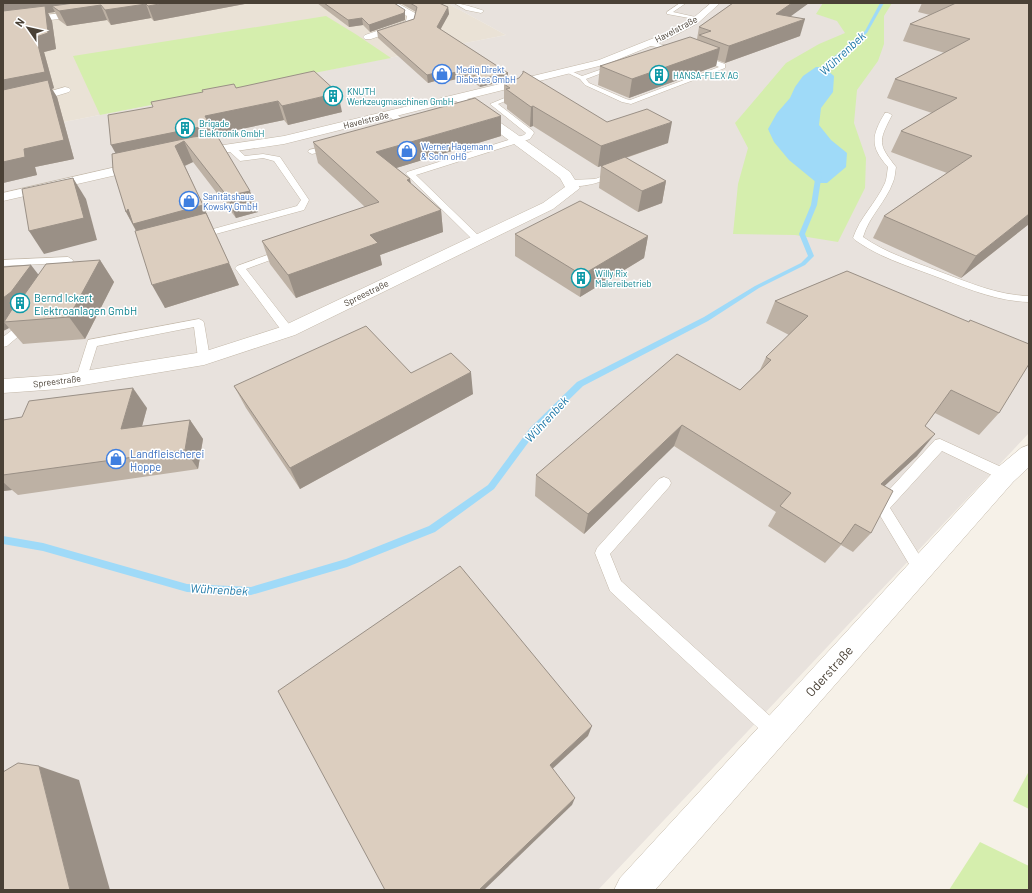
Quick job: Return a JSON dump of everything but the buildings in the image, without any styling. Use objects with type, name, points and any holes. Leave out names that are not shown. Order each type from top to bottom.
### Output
[{"type":"street","points":[[74,3],[77,14]]},
{"type":"street","points":[[368,37],[410,23],[412,15],[391,3]]},
{"type":"street","name":"Havelstraße","points":[[186,155],[284,140],[603,62],[652,48],[667,36],[698,19],[716,3]]},
{"type":"street","points":[[3,23],[100,11]]},
{"type":"street","points":[[3,104],[46,96],[65,90]]},
{"type":"street","points":[[459,98],[565,174],[570,183]]},
{"type":"street","points":[[3,197],[156,162]]},
{"type":"street","name":"Spreestraße","points":[[3,386],[59,382],[204,358],[288,331],[548,206],[573,188],[570,183]]},
{"type":"street","name":"Oderstraße","points":[[632,890],[1005,475],[1029,454]]},
{"type":"lane","points":[[457,3],[468,9],[481,11]]},
{"type":"lane","points":[[683,3],[669,13],[698,19]]},
{"type":"lane","points":[[652,48],[669,48],[688,52]]},
{"type":"lane","points":[[652,48],[669,48]]},
{"type":"lane","points":[[567,71],[582,78],[587,84],[624,101],[631,102],[722,68],[723,65],[695,54]]},
{"type":"lane","points":[[582,78],[626,63]]},
{"type":"lane","points":[[477,239],[410,174],[527,137],[530,133],[493,104],[516,95],[519,91],[510,85]]},
{"type":"lane","points":[[391,114],[407,126],[393,130]]},
{"type":"lane","points":[[888,114],[878,135],[879,149],[882,156],[892,167],[890,182],[860,229],[858,238],[868,246],[900,260],[990,293],[1003,297],[1029,299]]},
{"type":"lane","points":[[312,152],[341,144]]},
{"type":"lane","points":[[186,239],[301,208],[305,200],[277,159],[263,156],[243,159],[230,148]]},
{"type":"lane","points":[[570,183],[596,181],[624,170]]},
{"type":"lane","points":[[288,331],[240,268],[292,249]]},
{"type":"lane","points":[[3,263],[68,260],[66,270],[54,288]]},
{"type":"lane","points":[[3,343],[34,318]]},
{"type":"lane","points":[[82,378],[92,343],[199,323],[204,358]]},
{"type":"lane","points":[[920,569],[898,536],[882,507],[914,471],[940,444],[1005,475]]},
{"type":"lane","points":[[664,483],[602,553],[615,586],[775,732]]},
{"type":"shaded area","points":[[3,3],[447,3],[506,35],[3,134]]},
{"type":"shaded area","points":[[447,3],[1029,3],[1029,433],[598,890],[3,890],[3,134],[506,35]]},
{"type":"green space","points":[[823,3],[892,3],[884,16],[884,44],[878,61],[857,90],[854,123],[866,158],[865,188],[838,242],[795,235],[733,234],[738,184],[748,148],[735,123],[786,63],[819,44],[845,33],[837,21],[816,14]]},
{"type":"green space","points":[[326,16],[391,58],[100,115],[73,56]]},
{"type":"green space","points":[[1029,771],[1029,809],[1013,801]]},
{"type":"green space","points":[[980,842],[1029,866],[1029,890],[949,890]]},
{"type":"water","points":[[816,67],[823,67],[834,76],[833,92],[821,108],[819,125],[831,140],[847,153],[846,167],[827,183],[817,183],[789,160],[774,142],[768,129],[777,113],[790,98],[795,87],[803,76]]},
{"type":"waterway","name":"Wührenbek","points":[[817,75],[826,64],[866,32],[882,3]]},
{"type":"waterway","name":"Wührenbek","points":[[3,540],[43,547],[187,588],[251,591],[347,563],[432,529],[491,487],[533,430],[580,384],[706,319],[757,287],[803,264],[811,256],[802,234],[814,205],[819,173]]},
{"type":"place","name":"Mediq Direkt Diabetes GmbH","points":[[442,74]]},
{"type":"place","name":"HANSA-FLEX AG","points":[[659,75]]},
{"type":"place","name":"KNUTH Werkzeugmaschinen GmbH","points":[[333,96]]},
{"type":"place","name":"Brigade Elektronik GmbH","points":[[185,128]]},
{"type":"place","name":"Werner Hagemann & Sohn oHG","points":[[407,151]]},
{"type":"place","name":"Sanitätshaus Kowsky GmbH","points":[[189,201]]},
{"type":"place","name":"Willy Rix Malereibetrieb","points":[[581,278]]},
{"type":"place","name":"Bernd Ickert Elektroanlagen GmbH","points":[[20,303]]},
{"type":"place","name":"Landfleischerei Hoppe","points":[[116,459]]}]
